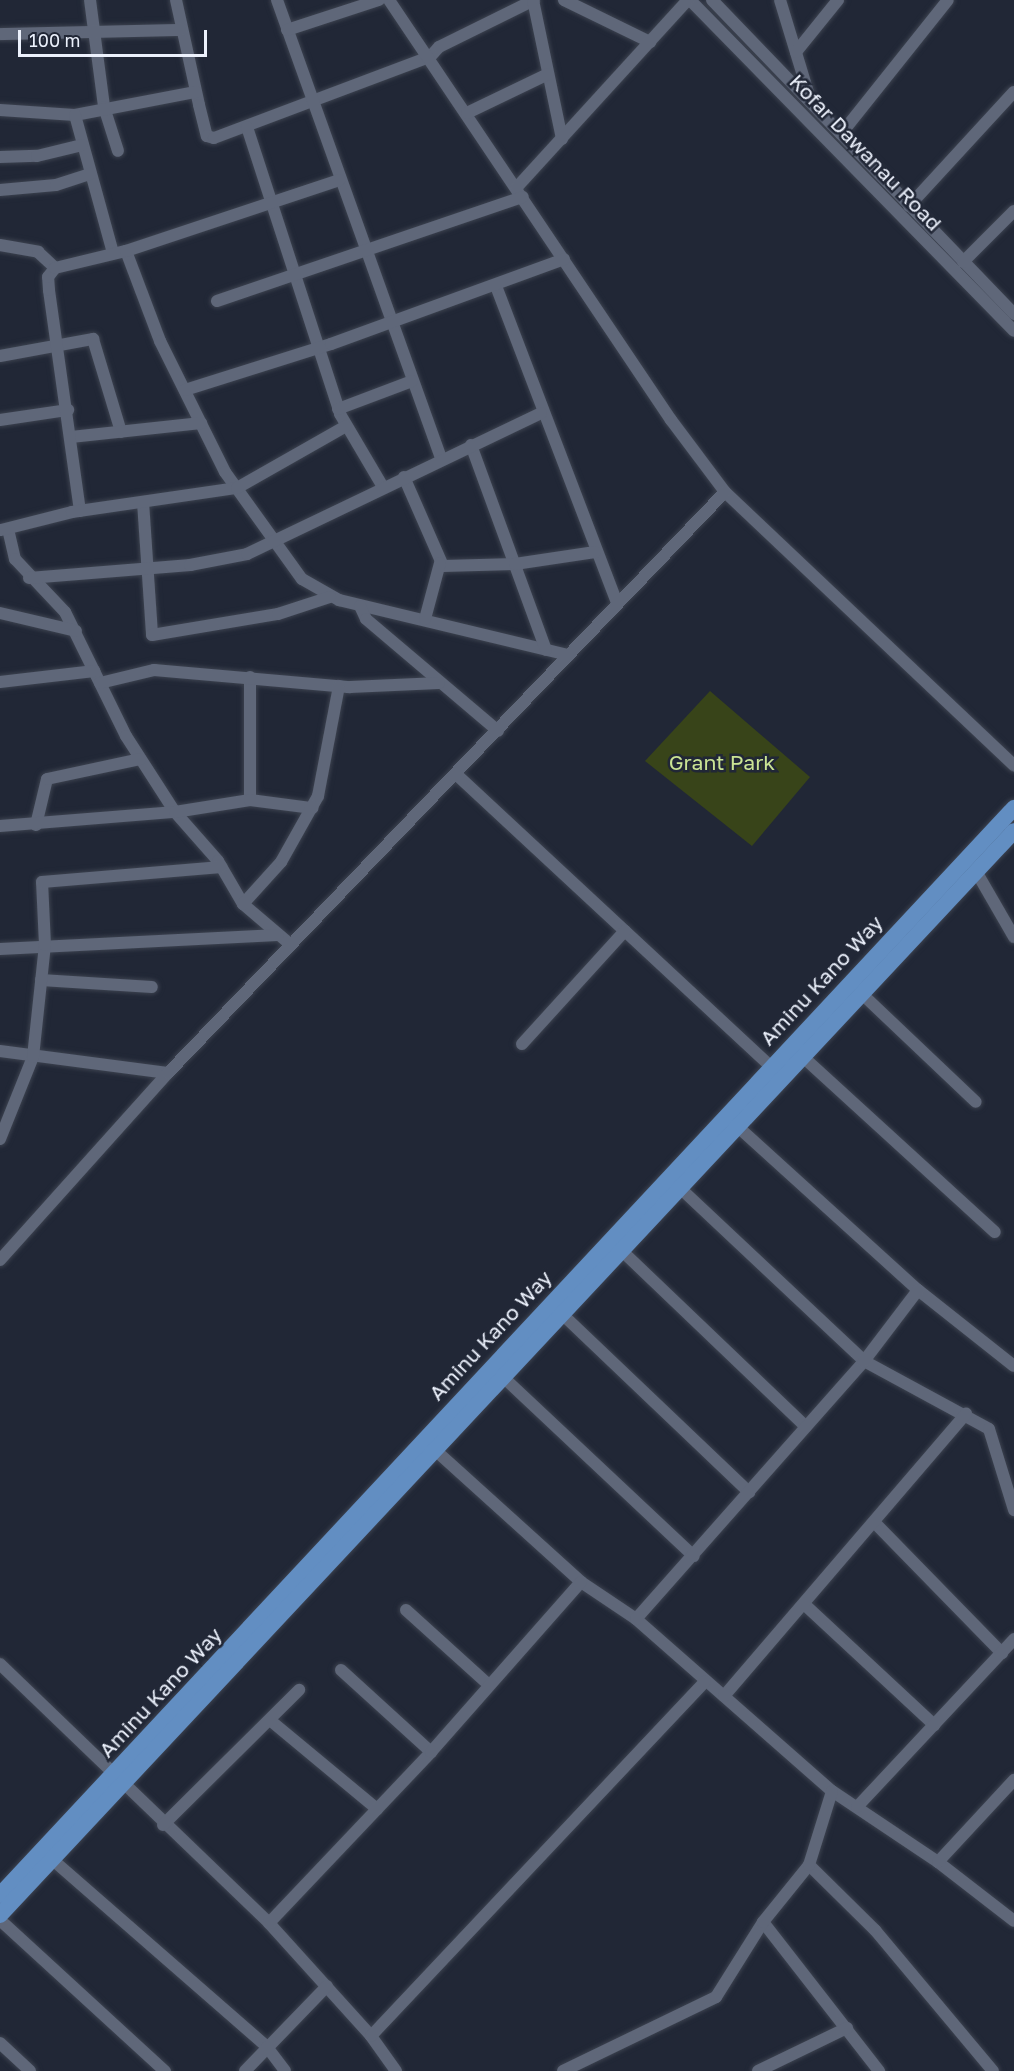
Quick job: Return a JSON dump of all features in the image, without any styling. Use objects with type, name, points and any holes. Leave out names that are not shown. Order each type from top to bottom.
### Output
[{"type":"main road","name":"Aminu Kano Way","points":[[0,1915],[54,1861],[117,1781],[776,1072],[1014,807]]},
{"type":"main road","name":"Aminu Kano Way","points":[[0,1895],[117,1781],[434,1449],[737,1126],[776,1072],[802,1056],[977,873],[1014,831]]},
{"type":"street","points":[[90,0],[104,106],[118,151]]},
{"type":"street","points":[[176,0],[196,92],[210,138],[312,104],[430,57],[439,47],[533,0],[562,139]]},
{"type":"street","points":[[277,0],[364,250],[441,459]]},
{"type":"street","points":[[287,30],[379,0]]},
{"type":"street","points":[[388,0],[430,57],[564,259],[725,492],[1014,765]]},
{"type":"street","points":[[564,0],[650,42]]},
{"type":"street","points":[[217,301],[520,192],[562,139],[689,0]]},
{"type":"street","name":"Kofar Dawanau Road","points":[[689,0],[1014,331]]},
{"type":"street","name":"Kofar Dawanau Road","points":[[712,0],[1014,314]]},
{"type":"street","points":[[780,0],[812,103]]},
{"type":"street","points":[[796,52],[838,0]]},
{"type":"street","points":[[841,134],[948,0]]},
{"type":"street","points":[[0,34],[96,35],[182,30]]},
{"type":"street","points":[[467,113],[548,74]]},
{"type":"street","points":[[0,110],[75,115],[104,106],[196,92]]},
{"type":"street","points":[[909,206],[1014,92]]},
{"type":"street","points":[[75,115],[113,254]]},
{"type":"street","points":[[247,127],[296,274],[316,349],[338,409],[383,488]]},
{"type":"street","points":[[0,157],[37,156],[82,144]]},
{"type":"street","points":[[0,190],[56,185],[90,174]]},
{"type":"street","points":[[80,511],[68,410],[49,290],[48,277],[55,268],[126,251],[339,180]]},
{"type":"street","points":[[963,262],[1014,211]]},
{"type":"street","points":[[0,245],[38,252],[55,268]]},
{"type":"street","points":[[126,251],[201,423],[237,488],[273,544],[302,579],[330,597],[360,606],[425,619],[568,655]]},
{"type":"street","points":[[185,390],[316,349],[496,286],[564,259]]},
{"type":"street","points":[[496,286],[541,413],[617,603]]},
{"type":"street","points":[[0,356],[58,348],[93,339],[121,432]]},
{"type":"street","points":[[338,409],[412,381]]},
{"type":"street","points":[[0,420],[68,410]]},
{"type":"street","points":[[29,578],[221,560],[273,544],[404,477],[541,413]]},
{"type":"street","points":[[71,437],[201,423]]},
{"type":"street","points":[[291,945],[243,904],[220,867],[175,812],[140,759],[61,607],[29,578],[15,559],[4,530],[80,511],[237,488],[346,426]]},
{"type":"street","points":[[471,445],[546,650]]},
{"type":"street","points":[[404,477],[440,563],[425,619]]},
{"type":"street","points":[[0,1260],[168,1073],[457,775],[617,603],[725,492]]},
{"type":"street","points":[[143,502],[150,631],[156,636],[278,614],[330,597]]},
{"type":"street","points":[[440,563],[463,569],[595,552]]},
{"type":"street","points":[[360,606],[366,620],[498,731]]},
{"type":"street","points":[[0,614],[76,632]]},
{"type":"street","points":[[0,682],[94,670]]},
{"type":"street","points":[[100,683],[154,670],[339,686],[439,683]]},
{"type":"street","points":[[250,677],[250,800]]},
{"type":"street","points":[[243,904],[281,862],[312,808],[321,784],[339,686]]},
{"type":"street","points":[[36,825],[47,779],[140,759]]},
{"type":"street","points":[[457,775],[776,1072]]},
{"type":"street","points":[[0,826],[36,825],[175,812],[250,800],[312,808]]},
{"type":"street","points":[[0,1139],[33,1057],[45,945],[39,897],[45,879],[220,867]]},
{"type":"street","points":[[977,873],[1014,937]]},
{"type":"street","points":[[522,1044],[625,931]]},
{"type":"street","points":[[0,949],[279,935]]},
{"type":"street","points":[[41,980],[152,987]]},
{"type":"street","points":[[861,993],[976,1102]]},
{"type":"street","points":[[0,1051],[168,1073]]},
{"type":"street","points":[[802,1056],[995,1232]]},
{"type":"street","points":[[737,1126],[918,1290],[1014,1366]]},
{"type":"street","points":[[679,1187],[864,1361],[966,1414],[989,1429],[1014,1510]]},
{"type":"street","points":[[620,1249],[806,1427]]},
{"type":"street","points":[[636,1619],[864,1361],[918,1290]]},
{"type":"street","points":[[561,1313],[749,1492]]},
{"type":"street","points":[[502,1376],[694,1556]]},
{"type":"street","points":[[724,1696],[875,1523],[966,1414]]},
{"type":"street","points":[[434,1449],[580,1582],[636,1619],[832,1791],[938,1862],[1014,1922]]},
{"type":"street","points":[[875,1523],[1002,1653]]},
{"type":"street","points":[[269,1923],[431,1752],[580,1582]]},
{"type":"street","points":[[804,1604],[934,1725]]},
{"type":"street","points":[[406,1610],[489,1685]]},
{"type":"street","points":[[857,1807],[1014,1639]]},
{"type":"street","points":[[0,1664],[117,1781],[269,1923],[371,2036],[396,2071]]},
{"type":"street","points":[[340,1670],[431,1752]]},
{"type":"street","points":[[371,2036],[705,1681]]},
{"type":"street","points":[[163,1825],[271,1721],[299,1690]]},
{"type":"street","points":[[271,1721],[377,1809]]},
{"type":"street","points":[[938,1862],[1012,1787]]},
{"type":"street","points":[[563,2071],[708,2004],[763,1922],[809,1865],[832,1791]]},
{"type":"street","points":[[54,1861],[267,2047],[285,2071]]},
{"type":"street","points":[[809,1865],[875,1930],[993,2071]]},
{"type":"street","points":[[0,1920],[165,2071]]},
{"type":"street","points":[[763,1922],[879,2071]]},
{"type":"street","points":[[245,2071],[327,1986]]},
{"type":"street","points":[[758,2071],[778,2067],[847,2028]]},
{"type":"street","points":[[0,2043],[30,2071]]},
{"type":"green space","name":"Grant Park","points":[[710,691],[810,777],[752,846],[645,761]]}]
